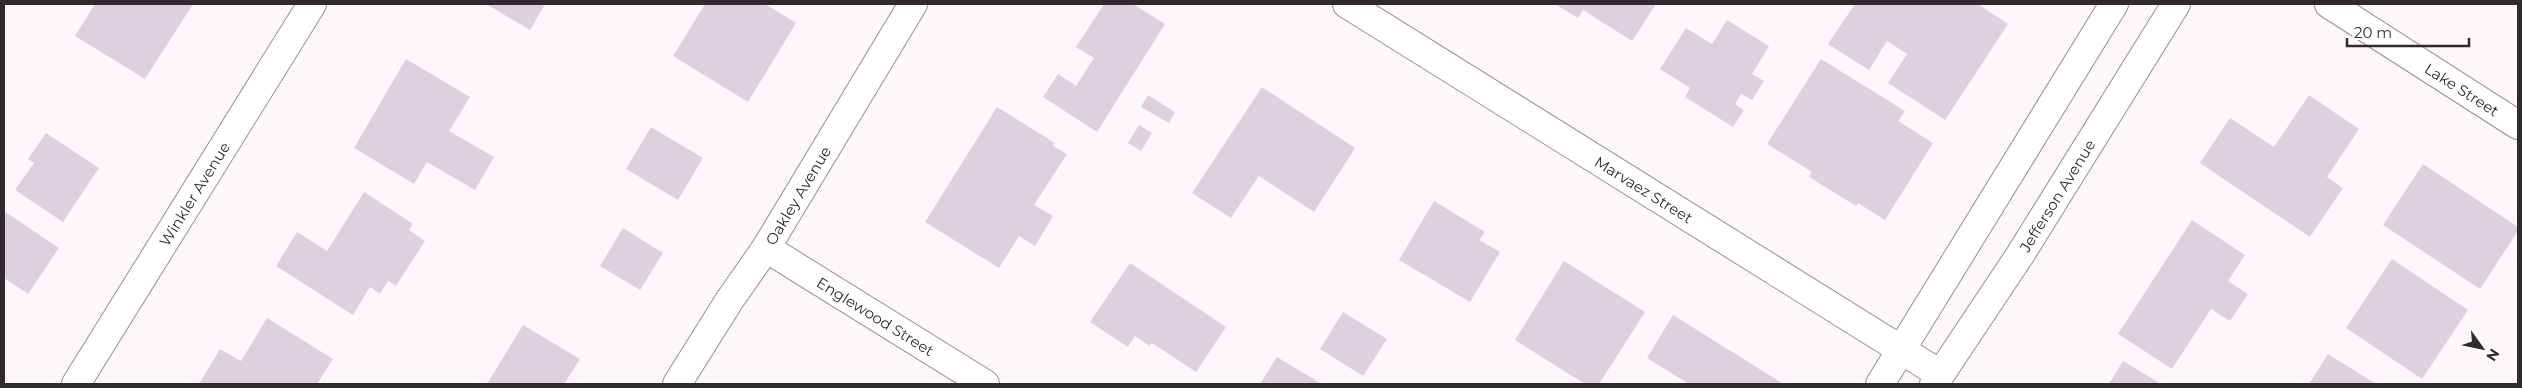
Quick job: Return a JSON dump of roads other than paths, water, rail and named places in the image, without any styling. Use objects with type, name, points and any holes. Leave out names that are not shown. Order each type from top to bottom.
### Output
[{"type":"street","name":"Winkler Avenue","points":[[76,384],[312,4]]},
{"type":"street","name":"Oakley Avenue","points":[[677,384],[729,300],[766,248],[913,4]]},
{"type":"street","name":"Marvaez Street","points":[[1347,4],[1902,350],[1937,379]]},
{"type":"street","points":[[1880,384],[2114,4]]},
{"type":"street","name":"Jefferson Avenue","points":[[1937,379],[2020,255],[2176,4]]},
{"type":"street","name":"Lake Street","points":[[2329,4],[2518,124]]},
{"type":"street","name":"Englewood Street","points":[[766,248],[985,384]]}]
